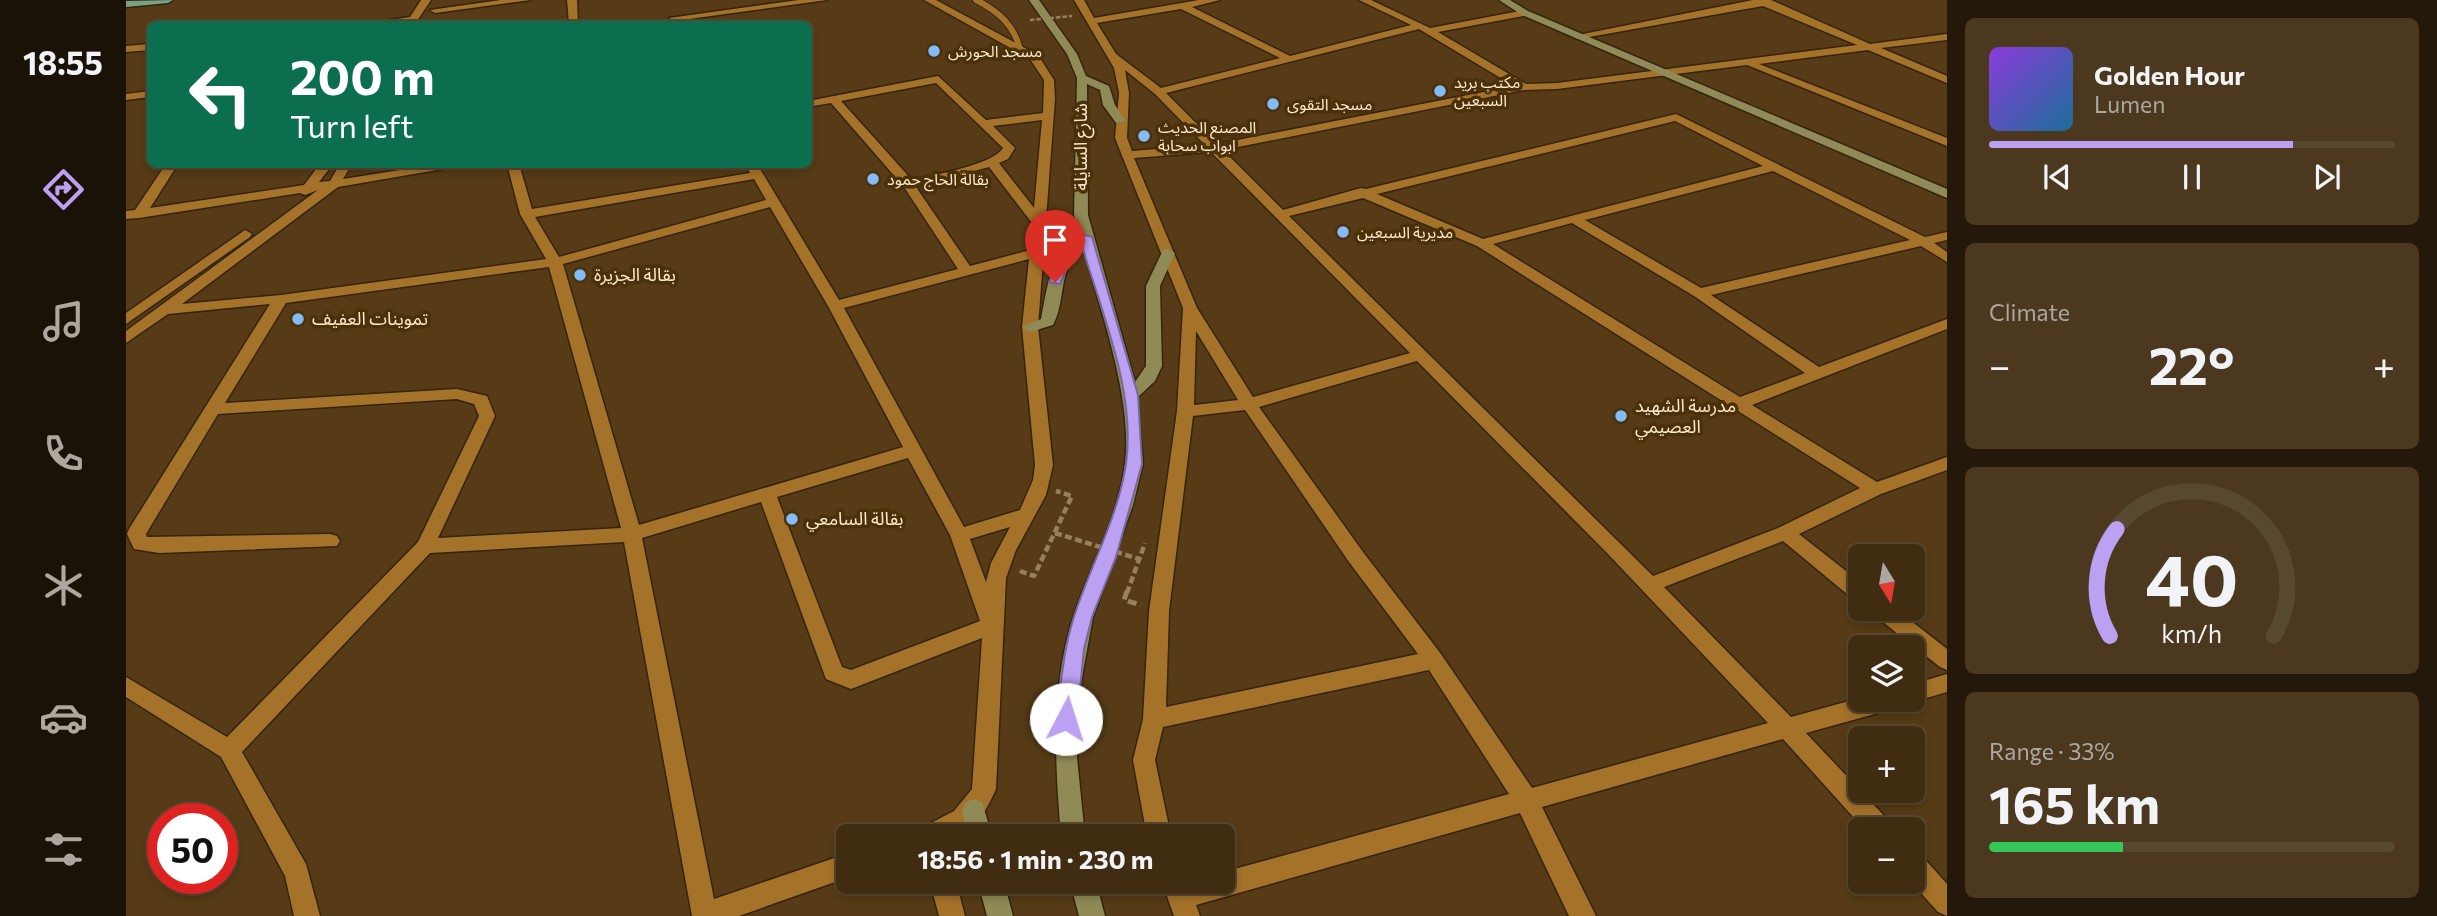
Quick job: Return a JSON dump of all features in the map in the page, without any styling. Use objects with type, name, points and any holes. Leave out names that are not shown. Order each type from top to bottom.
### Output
[{"type":"main road","points":[[126,4],[168,0]]},
{"type":"main road","name":"شارع السايلة","points":[[1034,0],[1072,54],[1083,78],[1081,203],[1086,237],[1131,395],[1134,464],[1108,557],[1083,617],[1070,683],[1066,758],[1072,824]]},
{"type":"main road","points":[[1508,0],[1525,13],[1947,194]]},
{"type":"main road","points":[[1083,78],[1105,88],[1111,110],[1120,121]]},
{"type":"main road","points":[[1030,327],[1048,322],[1058,270],[1069,251],[1086,237]]},
{"type":"main road","points":[[1131,395],[1149,377],[1154,366],[1153,286],[1168,253]]},
{"type":"main road","points":[[974,810],[977,824]]},
{"type":"main road","points":[[994,894],[1000,916]]},
{"type":"main road","points":[[1086,894],[1092,916]]},
{"type":"street","points":[[413,21],[426,0]]},
{"type":"street","points":[[442,0],[433,14],[526,0]]},
{"type":"street","points":[[572,0],[574,21]]},
{"type":"street","points":[[674,17],[821,0]]},
{"type":"street","points":[[929,0],[1034,57],[1049,80],[1038,252],[1030,327],[1044,475],[1042,486],[999,564],[992,625],[984,789],[974,810],[958,824]]},
{"type":"street","points":[[1079,0],[1113,56],[1124,93],[1120,121],[1126,155],[1190,308],[1249,404],[1356,557],[1434,660],[1526,800],[1583,916]]},
{"type":"street","points":[[1094,21],[1215,0]]},
{"type":"street","points":[[1364,0],[1424,29],[1524,87]]},
{"type":"street","points":[[1578,36],[1760,1],[1780,0]]},
{"type":"street","points":[[1760,1],[1870,45],[1947,80]]},
{"type":"street","points":[[1183,6],[1287,58]]},
{"type":"street","points":[[1159,92],[1287,58],[1424,29],[1525,13]]},
{"type":"street","points":[[1126,155],[1214,148],[1524,87],[1748,63],[1947,37]]},
{"type":"street","points":[[126,49],[147,47]]},
{"type":"street","points":[[1113,56],[1159,92],[1419,355],[1652,584],[1791,729],[1869,817]]},
{"type":"street","points":[[1748,63],[1947,142]]},
{"type":"street","points":[[812,103],[938,79],[986,123],[1009,149],[1004,156],[992,162],[909,185]]},
{"type":"street","points":[[126,97],[147,94]]},
{"type":"street","points":[[832,99],[909,185],[967,271]]},
{"type":"street","points":[[986,123],[1048,116]]},
{"type":"street","points":[[1281,214],[1361,192],[1676,117],[1924,242],[1947,258]]},
{"type":"street","points":[[992,162],[1040,224]]},
{"type":"street","points":[[1482,243],[1577,221],[1776,166]]},
{"type":"street","points":[[133,215],[169,168]]},
{"type":"street","points":[[130,314],[311,187],[324,168]]},
{"type":"street","points":[[126,338],[334,184],[344,168]]},
{"type":"street","points":[[133,215],[440,168]]},
{"type":"street","points":[[514,168],[527,214],[555,262],[632,534],[705,916],[836,870]]},
{"type":"street","points":[[527,214],[754,170],[835,306],[958,535],[992,625]]},
{"type":"street","points":[[1361,192],[1482,243],[1875,489]]},
{"type":"street","points":[[163,310],[281,299],[555,262],[775,202]]},
{"type":"street","points":[[1577,221],[1699,293],[1816,373]]},
{"type":"street","points":[[1699,293],[1947,236]]},
{"type":"street","points":[[835,306],[1038,252]]},
{"type":"street","points":[[281,299],[136,534],[141,544],[159,546],[330,541]]},
{"type":"street","points":[[1156,824],[1144,760],[1154,719],[1159,611],[1185,411],[1190,308]]},
{"type":"street","points":[[1738,404],[1947,324]]},
{"type":"street","points":[[1185,411],[1249,404],[1419,355]]},
{"type":"street","points":[[215,409],[457,394],[481,400],[487,416],[425,546],[229,750]]},
{"type":"street","points":[[425,546],[632,534],[913,450]]},
{"type":"street","points":[[1652,584],[1785,533],[1875,489],[1947,463]]},
{"type":"street","points":[[767,495],[834,673],[851,680],[992,625]]},
{"type":"street","points":[[958,535],[1025,516]]},
{"type":"street","points":[[1785,533],[1848,583]]},
{"type":"street","points":[[1896,621],[1947,662]]},
{"type":"street","points":[[1154,719],[1434,660]]},
{"type":"street","points":[[1925,689],[1947,683]]},
{"type":"street","points":[[128,689],[229,750],[297,873],[307,916]]},
{"type":"street","points":[[1181,898],[1848,712]]},
{"type":"street","points":[[1925,878],[1947,903]]},
{"type":"street","points":[[946,894],[951,916]]},
{"type":"lane","points":[[976,0],[1005,19],[1020,49]]},
{"type":"path","points":[[1030,20],[1072,16]]},
{"type":"path","points":[[1034,576],[1072,496]]},
{"type":"path","points":[[1055,533],[1139,559]]},
{"type":"path","points":[[1124,600],[1147,538]]},
{"type":"place","name":"مسجد الحورش","points":[[934,51]]},
{"type":"place","name":"مكتب بريد السبعين","points":[[1440,91]]},
{"type":"place","name":"مسجد التقوى","points":[[1273,104]]},
{"type":"place","name":"المصنع الحديث ابواب سحابة","points":[[1144,136]]},
{"type":"place","name":"بقالة الحاج حمود","points":[[873,179]]},
{"type":"place","name":"مديرية السبعين","points":[[1343,232]]},
{"type":"place","name":"بقالة الجزيرة","points":[[580,275]]},
{"type":"place","name":"تموينات العفيف","points":[[298,319]]},
{"type":"place","name":"مدرسة الشهيد العصيمي","points":[[1621,416]]},
{"type":"place","name":"بقالة السامعي","points":[[792,519]]},
{"type":"route","points":[[1055,282],[1058,270],[1069,251],[1086,237],[1131,395],[1134,464],[1108,557],[1083,617],[1075,649],[1066,719]]}]
